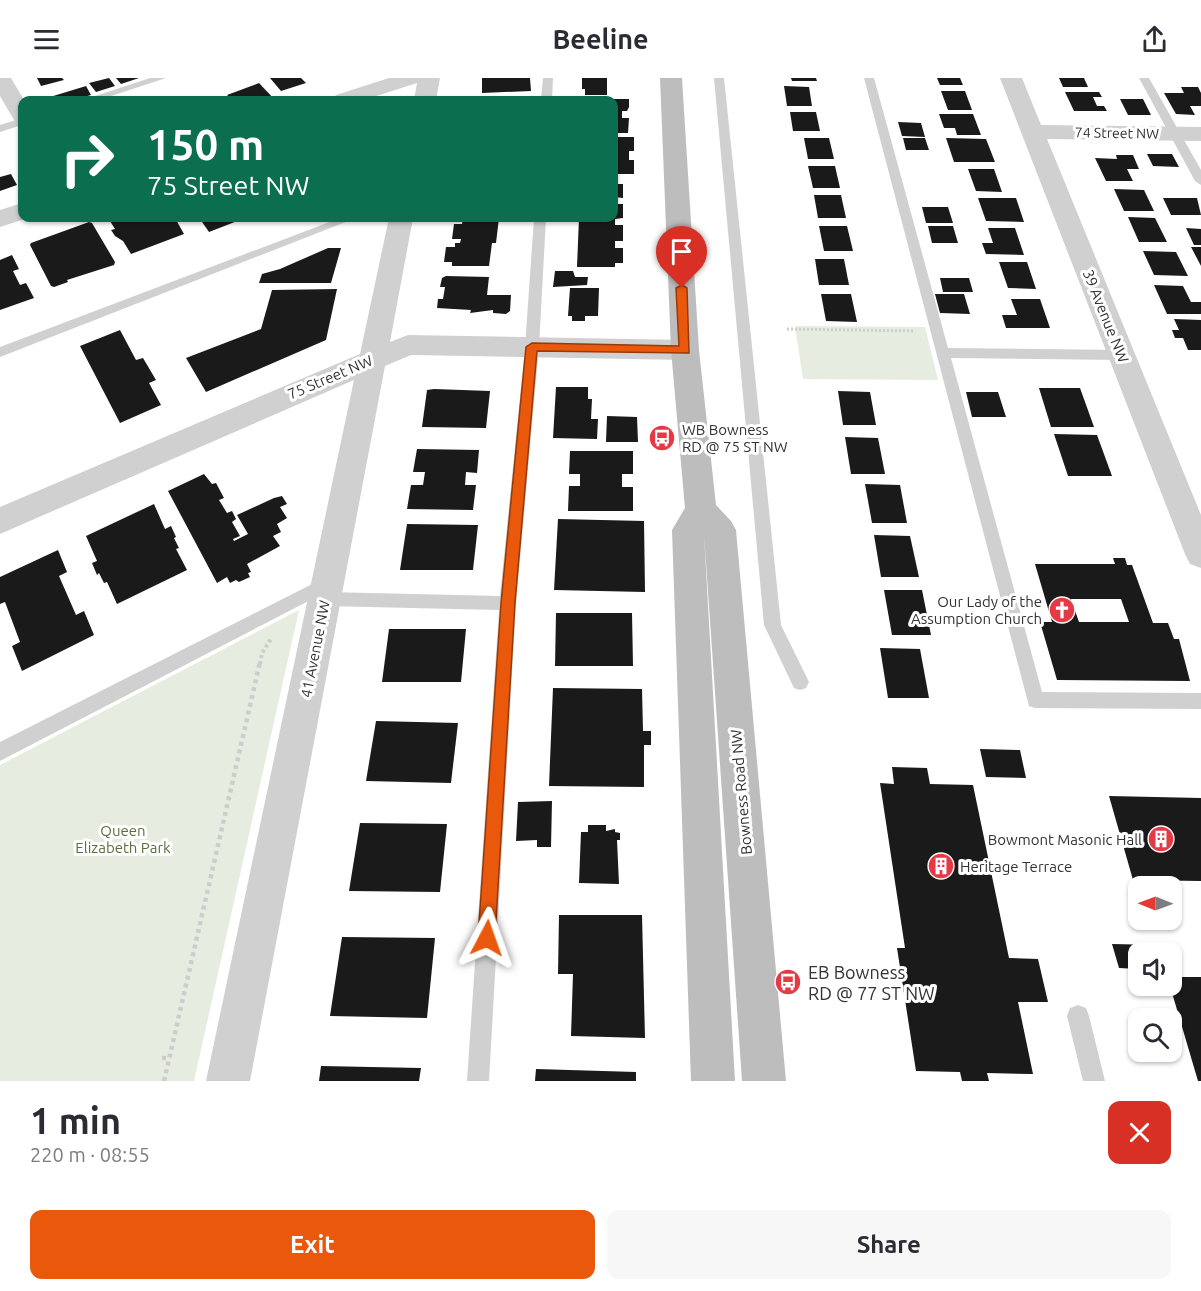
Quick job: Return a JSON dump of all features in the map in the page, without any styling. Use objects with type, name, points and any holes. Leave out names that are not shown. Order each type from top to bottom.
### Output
[{"type":"street","points":[[0,78],[18,108]]},
{"type":"street","points":[[356,96],[410,78]]},
{"type":"street","points":[[426,96],[429,78]]},
{"type":"street","points":[[671,78],[685,350],[701,510],[688,530],[712,1081]]},
{"type":"street","name":"39 Avenue NW","points":[[1011,78],[1201,554]]},
{"type":"street","name":"74 Street NW","points":[[1033,132],[1201,134]]},
{"type":"street","points":[[0,219],[18,212]]},
{"type":"street","name":"41 Avenue NW","points":[[228,1081],[315,594],[373,358],[400,222]]},
{"type":"street","name":"75 Street NW","points":[[0,521],[373,358],[408,345],[685,350]]},
{"type":"street","name":"Bowness Road NW","points":[[701,510],[720,530],[764,1081]]},
{"type":"lane","points":[[102,96],[161,78]]},
{"type":"lane","points":[[547,96],[548,78]]},
{"type":"lane","points":[[719,78],[773,625],[800,682]]},
{"type":"lane","points":[[869,78],[1035,700],[1201,701]]},
{"type":"lane","points":[[1144,78],[1201,181]]},
{"type":"lane","points":[[0,129],[18,122]]},
{"type":"lane","points":[[0,352],[340,222]]},
{"type":"lane","points":[[478,1081],[508,603],[532,347],[540,222]]},
{"type":"lane","points":[[943,353],[1122,355]]},
{"type":"lane","points":[[0,752],[315,594],[508,603]]},
{"type":"lane","points":[[1078,1016],[1094,1081]]},
{"type":"path","points":[[787,329],[937,331]]},
{"type":"path","points":[[164,1081],[262,653],[315,594]]},
{"type":"path","points":[[162,1058],[170,1058]]},
{"type":"green space","points":[[795,326],[925,327],[938,380],[803,379]]},
{"type":"green space","name":"Queen Elizabeth Park","points":[[299,610],[194,1081],[0,1081],[0,765]]},
{"type":"building","points":[[37,78],[62,78],[64,80],[41,86]]},
{"type":"building","points":[[109,78],[115,86],[96,92],[89,83]]},
{"type":"building","points":[[116,78],[139,78],[121,84]]},
{"type":"building","points":[[270,78],[301,78],[306,83],[281,91]]},
{"type":"building","points":[[482,78],[530,78],[531,91],[482,93]]},
{"type":"building","points":[[582,78],[607,78],[607,95],[585,95],[585,89],[582,89]]},
{"type":"building","points":[[791,78],[816,78],[817,81],[792,81]]},
{"type":"building","points":[[937,78],[960,78],[963,85],[940,85]]},
{"type":"building","points":[[1059,78],[1084,78],[1088,87],[1063,87]]},
{"type":"building","points":[[259,83],[271,96],[228,96]]},
{"type":"building","points":[[86,86],[91,95],[87,96],[53,96]]},
{"type":"building","points":[[784,86],[809,87],[812,106],[787,106]]},
{"type":"building","points":[[1181,87],[1198,87],[1201,93],[1201,106],[1190,106],[1195,115],[1176,114],[1164,93],[1184,93]]},
{"type":"building","points":[[941,91],[965,91],[972,110],[948,110]]},
{"type":"building","points":[[1065,92],[1099,92],[1102,97],[1093,97],[1097,106],[1104,106],[1107,111],[1074,111]]},
{"type":"building","points":[[618,99],[629,99],[627,111],[622,111],[622,118],[629,118],[628,133],[618,133]]},
{"type":"building","points":[[1120,99],[1143,99],[1151,115],[1128,115]]},
{"type":"building","points":[[790,112],[816,112],[820,131],[793,131]]},
{"type":"building","points":[[939,114],[973,114],[981,135],[957,135],[955,128],[944,128]]},
{"type":"building","points":[[898,122],[921,123],[925,137],[902,136]]},
{"type":"building","points":[[618,137],[634,137],[634,151],[629,151],[629,160],[634,160],[634,174],[618,174]]},
{"type":"building","points":[[804,138],[829,138],[834,159],[808,159]]},
{"type":"building","points":[[903,138],[925,138],[929,150],[906,150]]},
{"type":"building","points":[[946,138],[986,139],[995,162],[954,162]]},
{"type":"building","points":[[1147,154],[1172,154],[1179,167],[1153,166]]},
{"type":"building","points":[[1116,155],[1133,155],[1139,169],[1127,169],[1133,181],[1106,181],[1095,158],[1117,159]]},
{"type":"building","points":[[808,166],[835,166],[840,188],[813,188]]},
{"type":"building","points":[[968,169],[994,169],[1002,192],[976,191]]},
{"type":"building","points":[[11,174],[17,185],[0,191],[0,177]]},
{"type":"building","points":[[618,184],[623,184],[623,198],[618,197]]},
{"type":"building","points":[[1114,189],[1144,190],[1154,211],[1124,211]]},
{"type":"building","points":[[814,195],[841,195],[846,218],[818,218]]},
{"type":"building","points":[[978,198],[1016,198],[1024,222],[986,221]]},
{"type":"building","points":[[1163,198],[1197,198],[1201,215],[1171,215]]},
{"type":"building","points":[[618,204],[623,204],[623,218],[618,219]]},
{"type":"building","points":[[922,207],[948,207],[953,223],[926,223]]},
{"type":"building","points":[[1128,217],[1155,218],[1167,242],[1139,242]]},
{"type":"building","points":[[89,222],[92,223],[115,262],[114,265],[67,280],[68,282],[54,287],[51,286],[31,243]]},
{"type":"building","points":[[111,222],[177,222],[184,234],[131,254],[123,241],[111,230],[115,229]]},
{"type":"building","points":[[202,222],[235,222],[209,232]]},
{"type":"building","points":[[462,222],[499,222],[496,243],[492,243],[489,266],[452,266],[452,262],[444,262],[446,247],[455,247],[455,243],[460,243],[461,239],[452,239],[454,224],[462,224]]},
{"type":"building","points":[[579,222],[615,222],[615,225],[623,225],[623,241],[615,241],[615,248],[623,248],[623,263],[615,263],[615,267],[577,267]]},
{"type":"building","points":[[819,226],[847,226],[853,251],[824,251]]},
{"type":"building","points":[[928,226],[953,226],[958,243],[932,243]]},
{"type":"building","points":[[988,228],[1015,228],[1024,255],[986,254],[982,243],[993,243]]},
{"type":"building","points":[[1186,228],[1201,229],[1201,245],[1194,245]]},
{"type":"building","points":[[1191,247],[1201,247],[1201,266]]},
{"type":"building","points":[[328,248],[341,248],[331,283],[259,283],[262,274],[280,269]]},
{"type":"building","points":[[1143,251],[1176,252],[1188,276],[1154,275]]},
{"type":"building","points":[[12,255],[19,269],[13,271],[20,285],[26,283],[34,298],[0,310],[0,260]]},
{"type":"building","points":[[815,259],[844,259],[849,285],[819,285]]},
{"type":"building","points":[[999,262],[1027,262],[1036,289],[1008,288]]},
{"type":"building","points":[[555,271],[573,271],[575,277],[588,277],[587,285],[553,287]]},
{"type":"building","points":[[446,276],[489,277],[487,295],[511,295],[510,311],[506,314],[493,313],[493,310],[470,313],[471,310],[437,308],[438,299],[443,299],[445,287],[440,287],[442,278]]},
{"type":"building","points":[[940,278],[969,278],[973,292],[943,292]]},
{"type":"building","points":[[1154,285],[1183,286],[1191,302],[1201,302],[1201,314],[1167,314]]},
{"type":"building","points":[[570,288],[599,288],[598,316],[585,316],[585,321],[572,321],[572,316],[568,316]]},
{"type":"building","points":[[337,289],[326,340],[206,392],[186,358],[261,329],[272,290]]},
{"type":"building","points":[[821,294],[851,294],[857,322],[826,321]]},
{"type":"building","points":[[935,294],[964,294],[970,314],[940,313]]},
{"type":"building","points":[[1011,299],[1040,299],[1050,328],[1006,328],[1002,315],[1017,315]]},
{"type":"building","points":[[1174,319],[1201,320],[1201,350],[1188,350],[1183,338],[1175,338],[1172,330],[1179,330]]},
{"type":"building","points":[[120,330],[136,360],[143,358],[156,380],[149,383],[161,405],[120,423],[80,346]]},
{"type":"building","points":[[556,387],[588,387],[588,399],[592,399],[591,419],[598,419],[597,439],[553,438]]},
{"type":"building","points":[[1039,388],[1080,388],[1094,427],[1051,427]]},
{"type":"building","points":[[427,390],[490,391],[486,428],[422,427]]},
{"type":"building","points":[[838,391],[870,392],[876,425],[843,425]]},
{"type":"building","points":[[966,392],[998,392],[1006,417],[972,417]]},
{"type":"building","points":[[607,416],[637,417],[638,442],[606,442]]},
{"type":"building","points":[[1054,434],[1097,435],[1112,476],[1068,476]]},
{"type":"building","points":[[845,437],[878,438],[885,474],[851,474]]},
{"type":"building","points":[[417,449],[479,450],[477,473],[466,472],[465,485],[476,485],[473,510],[407,509],[411,485],[423,485],[425,472],[413,472]]},
{"type":"building","points":[[570,451],[633,451],[633,474],[622,474],[622,487],[633,487],[633,511],[568,511],[569,486],[580,486],[580,474],[569,474]]},
{"type":"building","points":[[204,474],[212,484],[216,483],[224,498],[219,500],[227,513],[232,511],[236,519],[232,522],[240,536],[233,539],[234,541],[248,534],[237,515],[282,496],[287,504],[280,507],[287,518],[277,524],[281,532],[273,536],[280,546],[247,564],[251,572],[248,573],[250,577],[239,582],[236,580],[230,583],[227,577],[217,583],[168,491]]},
{"type":"building","points":[[865,484],[900,485],[907,523],[872,523]]},
{"type":"building","points":[[154,504],[165,529],[171,526],[179,548],[176,549],[187,570],[117,604],[107,582],[104,583],[99,573],[97,575],[92,563],[97,561],[86,536]]},
{"type":"building","points":[[558,519],[644,521],[645,592],[554,590]]},
{"type":"building","points":[[407,524],[478,525],[473,570],[400,570]]},
{"type":"building","points":[[874,535],[910,536],[919,577],[881,577]]},
{"type":"building","points":[[58,550],[67,572],[59,576],[76,615],[84,611],[94,635],[22,671],[12,646],[20,642],[5,602],[0,604],[0,577]]},
{"type":"building","name":"Our Lady of the Assumption Church","points":[[1113,558],[1125,558],[1127,565],[1132,565],[1153,623],[1168,623],[1174,639],[1179,639],[1190,681],[1057,680],[1040,622],[1052,622],[1035,564],[1115,564]],"holes":[[[1071,599],[1121,599],[1129,622],[1079,622]]]},
{"type":"building","points":[[884,590],[922,590],[931,635],[892,635]]},
{"type":"building","points":[[556,613],[632,613],[633,666],[555,666]]},
{"type":"building","points":[[389,629],[466,629],[461,682],[382,682]]},
{"type":"building","points":[[880,648],[920,649],[929,698],[888,698]]},
{"type":"building","points":[[553,688],[642,689],[643,731],[651,731],[651,745],[644,745],[644,787],[549,786]]},
{"type":"building","points":[[376,721],[458,723],[451,783],[366,781]]},
{"type":"building","points":[[980,749],[1020,750],[1026,778],[986,777]]},
{"type":"building","name":"Heritage Terrace","points":[[892,767],[927,768],[930,784],[973,785],[1009,958],[1038,959],[1048,1002],[1018,1002],[1033,1074],[987,1073],[989,1081],[962,1081],[960,1072],[916,1071],[897,948],[905,948],[880,783],[894,784]]},
{"type":"building","name":"Bowmont Masonic Hall","points":[[1109,796],[1201,798],[1201,881],[1182,881],[1182,876],[1132,876]]},
{"type":"building","points":[[552,801],[551,847],[537,847],[537,840],[516,841],[518,802]]},
{"type":"building","points":[[360,823],[447,824],[440,892],[349,891]]},
{"type":"building","points":[[588,825],[606,825],[606,831],[615,829],[615,832],[620,833],[620,840],[617,840],[619,884],[579,883],[581,832],[588,832]]},
{"type":"building","points":[[559,915],[642,915],[645,1038],[571,1036],[573,974],[558,974]]},
{"type":"building","points":[[342,937],[435,938],[427,1018],[330,1016]]},
{"type":"building","points":[[1112,944],[1128,944],[1128,968],[1119,968]]},
{"type":"building","points":[[1182,977],[1201,977],[1201,1081],[1198,1081],[1182,1027],[1182,1008],[1176,1008],[1173,996],[1182,996]]},
{"type":"building","points":[[321,1066],[421,1068],[419,1081],[319,1081]]},
{"type":"building","points":[[536,1069],[636,1072],[636,1081],[535,1081]]},
{"type":"place","name":"WB Bowness RD @ 75 ST NW","points":[[662,438]]},
{"type":"place","name":"Our Lady of the Assumption Church","points":[[1062,610]]},
{"type":"place","name":"Bowmont Masonic Hall","points":[[1161,839]]},
{"type":"place","name":"Heritage Terrace","points":[[941,866]]},
{"type":"place","name":"EB Bowness RD @ 77 ST NW","points":[[788,982]]},
{"type":"route","points":[[487,938],[508,603],[532,347],[685,350],[682,288]]}]
